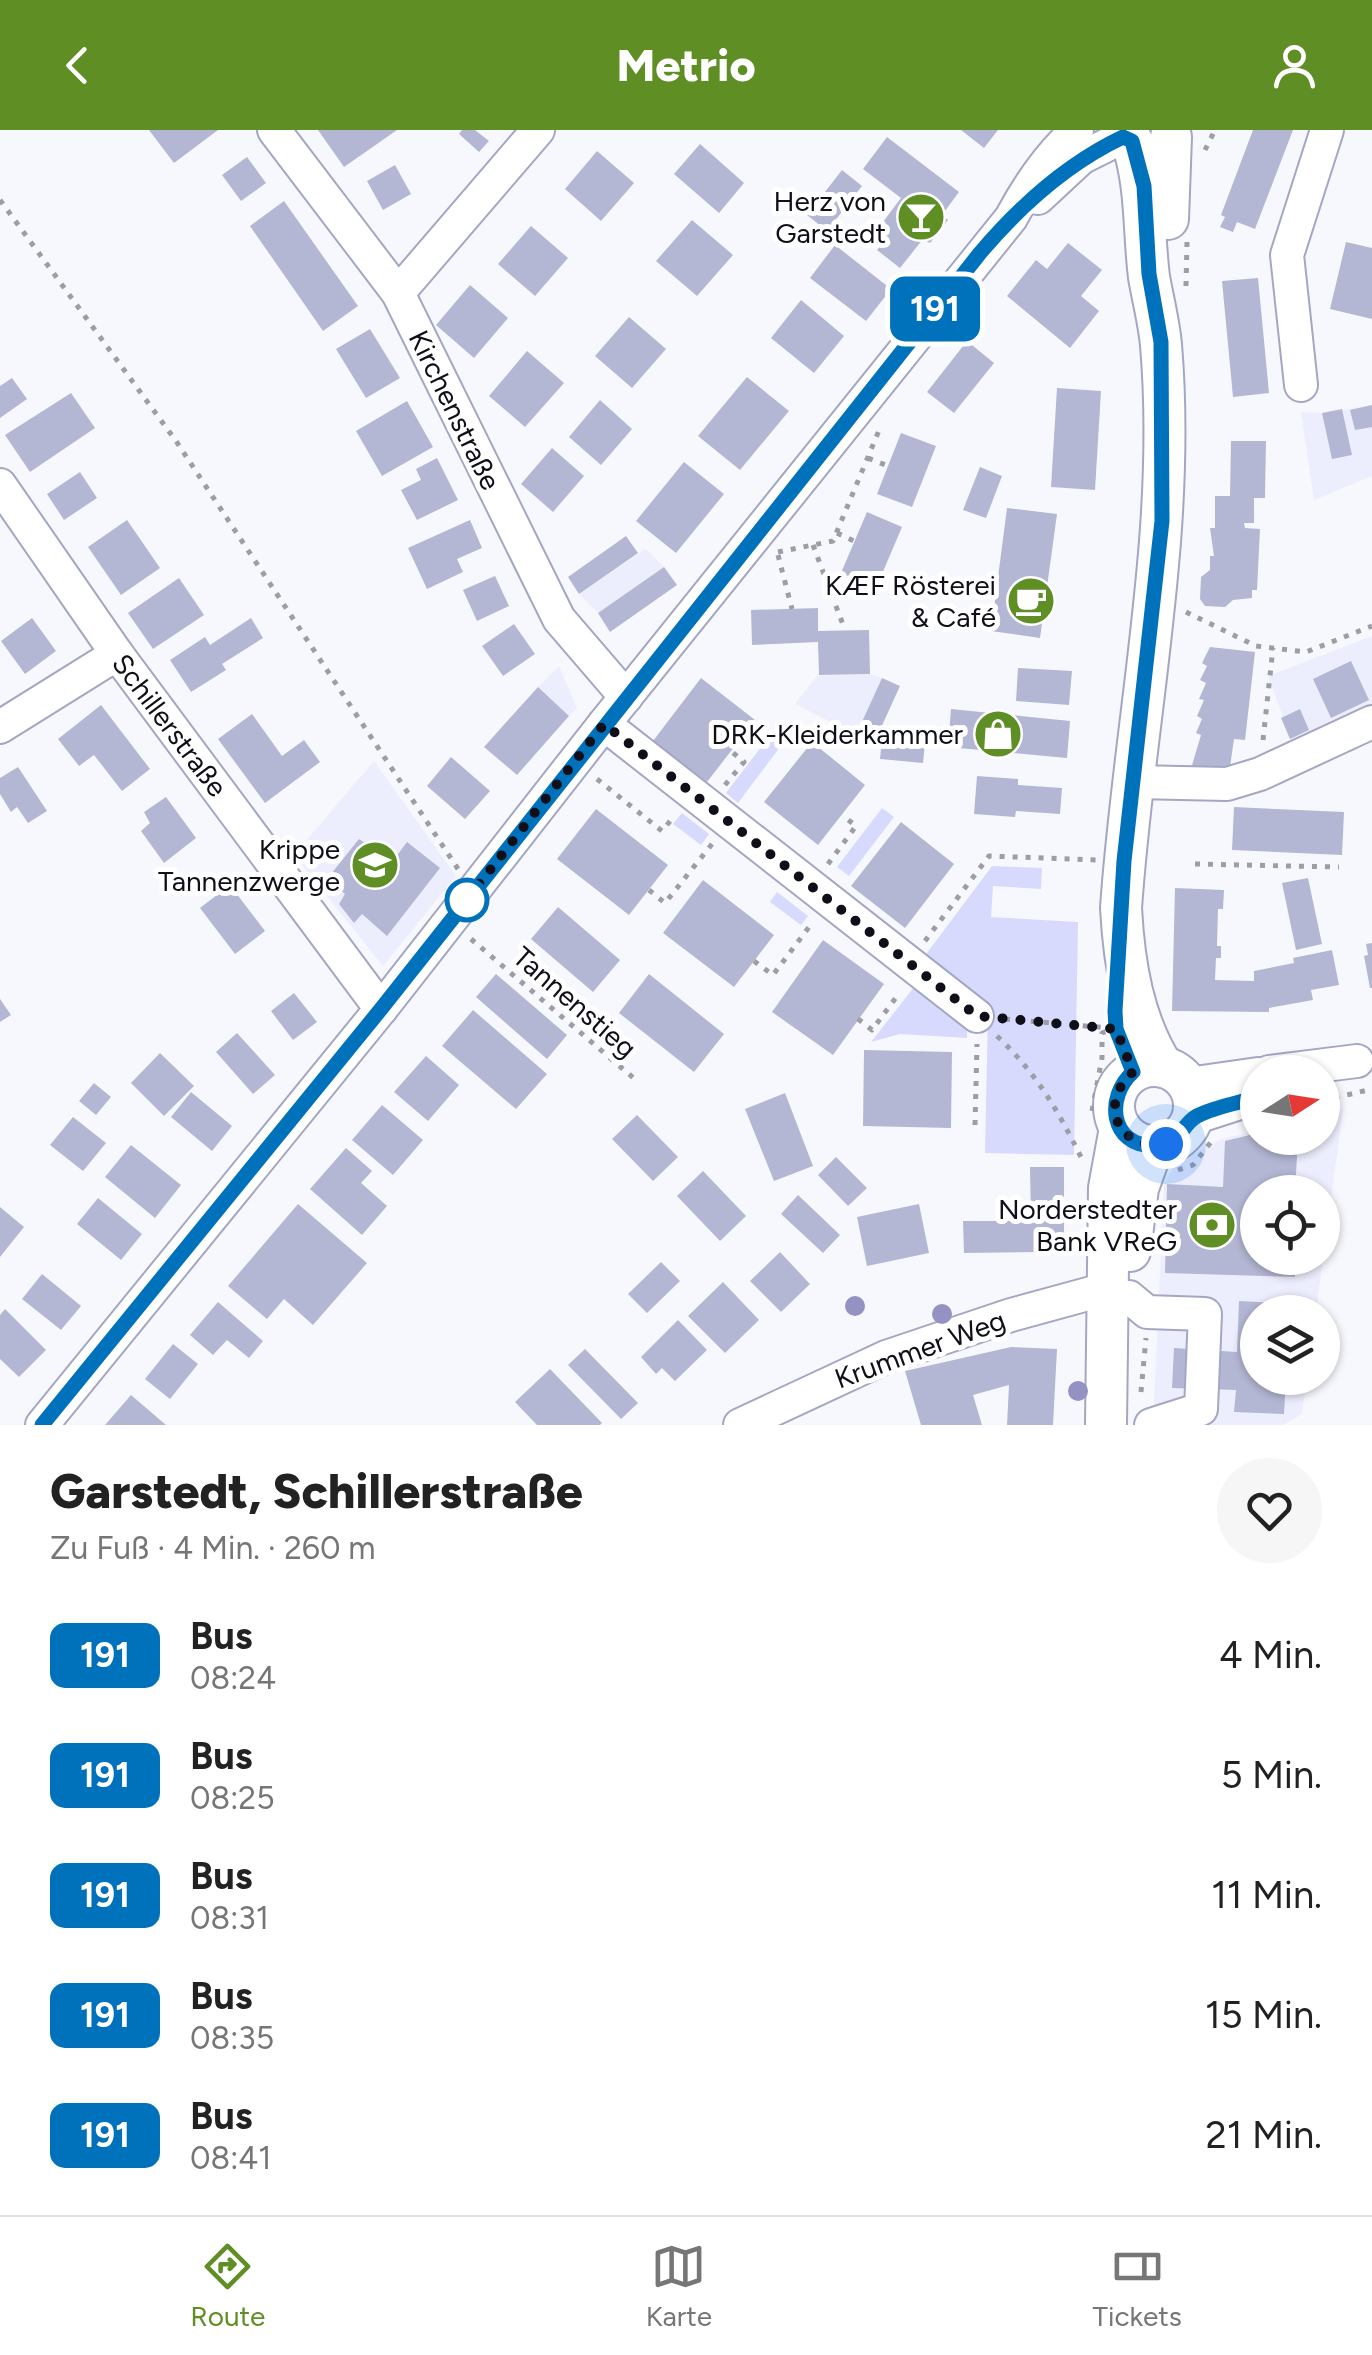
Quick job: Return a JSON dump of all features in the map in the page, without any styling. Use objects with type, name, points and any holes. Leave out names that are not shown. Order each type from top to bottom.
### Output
[{"type":"main road","points":[[1144,135],[1168,273],[1161,342],[1162,521],[1124,861],[1116,1029],[1178,1096]]},
{"type":"main road","points":[[1121,1425],[1112,1178],[1146,1150],[1178,1139],[1178,1096],[1148,1044],[1140,1021],[1122,929]]},
{"type":"main road","points":[[1106,1425],[1105,1372],[1146,1150],[1114,1104],[1117,1091],[1178,1096]]},
{"type":"street","name":"Kirchenstraße","points":[[274,130],[398,293],[559,619],[626,697]]},
{"type":"street","points":[[398,293],[538,130]]},
{"type":"street","points":[[42,1425],[381,1009],[1010,218],[1057,149],[1078,130]]},
{"type":"street","points":[[1301,384],[1287,255],[1327,130]]},
{"type":"street","points":[[1010,218],[1082,158],[1144,135]]},
{"type":"street","name":"Schillerstraße","points":[[0,485],[118,654],[381,1009]]},
{"type":"street","points":[[0,727],[118,654]]},
{"type":"street","points":[[1134,782],[1227,784],[1260,774],[1372,722]]},
{"type":"street","points":[[604,724],[977,1016]]},
{"type":"street","points":[[1340,1070],[1367,1069]]},
{"type":"street","points":[[1340,1073],[1367,1069]]},
{"type":"street","points":[[1178,1096],[1240,1079]]},
{"type":"street","points":[[1178,1096],[1240,1097]]},
{"type":"street","points":[[1117,1293],[1148,1312],[1205,1314],[1201,1409],[1151,1425]]},
{"type":"street","name":"Krummer Weg","points":[[740,1425],[886,1357],[1011,1316],[1117,1293]]},
{"type":"street","points":[[1105,1372],[1121,1425]]},
{"type":"path","points":[[0,200],[176,441],[474,892]]},
{"type":"path","points":[[734,561],[834,542],[882,426]]},
{"type":"path","points":[[868,458],[888,466]]},
{"type":"path","points":[[837,533],[854,541]]},
{"type":"path","points":[[813,545],[845,630]]},
{"type":"path","points":[[778,552],[792,609]]},
{"type":"path","points":[[1184,611],[1256,646],[1306,652],[1372,626]]},
{"type":"path","points":[[1260,774],[1273,648]]},
{"type":"path","points":[[648,890],[666,903],[710,807],[744,762],[731,751]]},
{"type":"path","points":[[576,762],[662,831],[710,807]]},
{"type":"path","points":[[754,961],[773,975],[856,826],[842,815]]},
{"type":"path","points":[[858,1020],[872,1030],[989,856],[1124,861]]},
{"type":"path","points":[[1195,864],[1340,868]]},
{"type":"path","name":"Tannenstieg","points":[[488,954],[636,1081]]},
{"type":"path","points":[[977,1016],[1116,1029]]},
{"type":"path","points":[[975,1125],[977,1016]]},
{"type":"path","points":[[977,1016],[1026,1064],[1050,1096],[1092,1177],[1112,1178]]},
{"type":"path","points":[[1340,1089],[1367,1069]]},
{"type":"path","points":[[1146,1150],[1193,1164],[1178,1096]]},
{"type":"shaded area","points":[[1372,405],[1372,476],[1314,500],[1301,412],[1322,413]]},
{"type":"shaded area","points":[[646,549],[664,567],[598,613],[579,594]]},
{"type":"shaded area","points":[[1372,636],[1372,716],[1295,750],[1268,676]]},
{"type":"shaded area","points":[[559,666],[577,708],[569,716],[538,687]]},
{"type":"shaded area","points":[[870,674],[882,678],[856,735],[795,704],[817,676]]},
{"type":"shaded area","points":[[771,734],[783,743],[738,803],[726,793]]},
{"type":"shaded area","name":"Krippe Tannenzwerge","points":[[374,761],[456,876],[383,966],[294,855]]},
{"type":"shaded area","points":[[882,808],[894,817],[849,876],[837,867]]},
{"type":"shaded area","points":[[682,813],[709,834],[701,845],[673,824]]},
{"type":"shaded area","points":[[992,866],[1042,868],[1041,889],[993,886],[991,917],[1078,922],[1074,1155],[985,1153],[988,1011],[921,961]]},
{"type":"shaded area","points":[[777,892],[808,916],[801,925],[770,902]]},
{"type":"shaded area","points":[[918,982],[967,1018],[967,1038],[900,1034],[871,1042]]},
{"type":"shaded area","points":[[1240,1134],[1240,1155],[1337,1155],[1334,1175],[1240,1175],[1240,1275],[1321,1275],[1318,1295],[1240,1295],[1240,1395],[1305,1395],[1302,1414],[1283,1425],[1153,1425],[1164,1183],[1179,1161]]},
{"type":"building","points":[[149,130],[218,130],[174,163]]},
{"type":"building","points":[[318,130],[397,130],[344,167]]},
{"type":"building","points":[[462,130],[475,130],[489,141],[479,152],[459,134]]},
{"type":"building","points":[[961,130],[998,130],[984,148]]},
{"type":"building","points":[[1253,130],[1293,130],[1255,229],[1237,222],[1233,232],[1220,227],[1225,217],[1221,215]]},
{"type":"building","points":[[887,137],[959,192],[942,215],[948,220],[930,243],[923,239],[900,268],[877,250],[884,241],[874,234],[901,198],[863,169]]},
{"type":"building","points":[[700,144],[744,183],[719,213],[674,174]]},
{"type":"building","points":[[597,151],[634,183],[601,221],[565,189]]},
{"type":"building","points":[[247,157],[266,183],[241,201],[222,175]]},
{"type":"building","points":[[395,165],[411,194],[383,210],[367,181]]},
{"type":"building","points":[[842,170],[862,186],[827,231],[807,215]]},
{"type":"building","points":[[284,201],[358,306],[323,331],[250,226]]},
{"type":"building","points":[[692,220],[733,255],[697,296],[656,261]]},
{"type":"building","points":[[531,226],[568,258],[535,296],[498,264]]},
{"type":"building","points":[[1346,242],[1372,248],[1372,319],[1330,309]]},
{"type":"building","points":[[1068,243],[1102,270],[1081,296],[1099,311],[1070,348],[1007,296],[1036,260],[1047,269]]},
{"type":"building","points":[[835,245],[891,289],[866,321],[810,278]]},
{"type":"building","points":[[1258,278],[1269,393],[1233,397],[1222,281]]},
{"type":"building","points":[[470,285],[508,318],[474,358],[436,325]]},
{"type":"building","points":[[801,300],[844,336],[814,373],[771,338]]},
{"type":"building","points":[[629,317],[666,349],[632,388],[595,356]]},
{"type":"building","points":[[370,329],[400,378],[366,398],[336,349]]},
{"type":"building","points":[[967,341],[994,363],[954,413],[927,392]]},
{"type":"building","points":[[527,351],[564,383],[525,427],[489,396]]},
{"type":"building","points":[[747,377],[789,411],[740,470],[698,436]]},
{"type":"building","points":[[12,378],[27,399],[0,418],[0,386]]},
{"type":"building","points":[[1057,388],[1101,391],[1095,490],[1051,487]]},
{"type":"building","points":[[71,393],[95,428],[30,472],[5,435]]},
{"type":"building","points":[[600,400],[632,429],[601,465],[569,437]]},
{"type":"building","points":[[407,401],[433,447],[382,476],[356,431]]},
{"type":"building","points":[[1372,405],[1372,427],[1355,430],[1350,410]]},
{"type":"building","points":[[1342,409],[1352,455],[1332,459],[1322,413]]},
{"type":"building","points":[[901,433],[936,446],[912,507],[877,494]]},
{"type":"building","points":[[1231,441],[1266,441],[1265,498],[1254,498],[1254,523],[1244,523],[1245,528],[1260,529],[1257,590],[1252,590],[1252,598],[1233,600],[1225,607],[1205,606],[1200,599],[1201,577],[1210,570],[1210,556],[1214,556],[1210,528],[1215,528],[1215,496],[1230,496]]},
{"type":"building","points":[[552,448],[584,476],[553,512],[521,484]]},
{"type":"building","points":[[437,458],[458,500],[417,520],[401,490],[421,480],[416,469]]},
{"type":"building","points":[[684,462],[724,494],[676,553],[636,521]]},
{"type":"building","points":[[980,467],[1002,476],[986,518],[963,510]]},
{"type":"building","points":[[80,472],[97,498],[64,520],[47,494]]},
{"type":"building","points":[[1007,508],[1057,514],[1040,638],[991,631]]},
{"type":"building","points":[[867,512],[902,527],[876,588],[841,573]]},
{"type":"building","points":[[127,520],[160,568],[121,595],[88,547]]},
{"type":"building","points":[[470,520],[482,548],[457,559],[463,572],[427,589],[408,548]]},
{"type":"building","points":[[626,536],[638,553],[579,594],[568,577]]},
{"type":"building","points":[[664,567],[677,585],[610,632],[598,613]]},
{"type":"building","points":[[495,576],[509,606],[477,621],[463,590]]},
{"type":"building","points":[[179,578],[204,615],[153,649],[128,613]]},
{"type":"building","points":[[818,608],[818,631],[869,630],[870,674],[819,675],[818,642],[752,645],[751,610]]},
{"type":"building","points":[[32,618],[56,651],[25,674],[1,641]]},
{"type":"building","points":[[251,618],[263,638],[222,664],[226,670],[191,692],[170,660],[205,637],[210,645]]},
{"type":"building","points":[[514,624],[535,654],[503,676],[482,646]]},
{"type":"building","points":[[1210,647],[1255,652],[1245,740],[1234,739],[1229,774],[1190,772],[1201,735],[1196,733],[1202,719],[1197,716],[1206,683],[1200,680],[1207,666],[1202,663]]},
{"type":"building","points":[[1351,661],[1369,700],[1331,718],[1313,679]]},
{"type":"building","points":[[1018,668],[1072,671],[1069,705],[1016,701]]},
{"type":"building","points":[[701,678],[755,720],[707,782],[653,741]]},
{"type":"building","points":[[882,678],[900,686],[874,743],[856,735]]},
{"type":"building","points":[[538,687],[569,716],[517,775],[484,747]]},
{"type":"building","points":[[101,705],[150,769],[122,791],[94,755],[79,766],[58,739]]},
{"type":"building","points":[[951,709],[1070,721],[1067,758],[948,747]]},
{"type":"building","points":[[1300,709],[1309,730],[1290,739],[1281,718]]},
{"type":"building","points":[[252,714],[282,756],[304,740],[320,762],[265,803],[218,739]]},
{"type":"building","points":[[883,729],[926,733],[923,763],[880,759]]},
{"type":"building","points":[[812,742],[865,785],[818,845],[764,802]]},
{"type":"building","points":[[451,757],[490,791],[465,819],[427,786]]},
{"type":"building","points":[[18,767],[47,811],[28,823],[17,807],[11,812],[0,794],[0,778]]},
{"type":"building","points":[[977,776],[1018,779],[1018,785],[1062,788],[1060,814],[974,814]]},
{"type":"building","points":[[166,797],[196,838],[164,863],[141,831],[150,823],[144,812]]},
{"type":"building","points":[[1234,807],[1344,812],[1342,855],[1232,850]]},
{"type":"building","points":[[596,809],[668,865],[629,915],[557,859]]},
{"type":"building","points":[[901,822],[954,864],[905,928],[851,886]]},
{"type":"building","points":[[359,839],[392,862],[407,842],[440,868],[387,936],[362,914],[354,923],[339,904],[345,894],[327,879]]},
{"type":"building","points":[[1308,878],[1322,944],[1296,950],[1282,883]]},
{"type":"building","points":[[703,880],[774,935],[734,987],[663,933]]},
{"type":"building","points":[[230,885],[265,931],[235,954],[200,908]]},
{"type":"building","points":[[1175,888],[1224,890],[1223,909],[1218,909],[1217,946],[1221,946],[1221,958],[1216,958],[1215,980],[1254,981],[1254,971],[1332,950],[1339,985],[1311,990],[1313,1000],[1269,1008],[1269,1012],[1172,1011]]},
{"type":"building","points":[[558,907],[620,960],[593,992],[531,939]]},
{"type":"building","points":[[823,940],[884,984],[833,1055],[772,1012]]},
{"type":"building","points":[[1372,943],[1370,988],[1364,956],[1368,955],[1366,944]]},
{"type":"building","points":[[496,974],[567,1035],[547,1059],[476,997]]},
{"type":"building","points":[[649,974],[724,1034],[694,1072],[619,1013]]},
{"type":"building","points":[[294,993],[317,1022],[293,1040],[271,1011]]},
{"type":"building","points":[[0,999],[11,1015],[0,1022]]},
{"type":"building","points":[[473,1010],[547,1074],[516,1109],[442,1046]]},
{"type":"building","points":[[237,1033],[275,1075],[253,1094],[216,1052]]},
{"type":"building","points":[[864,1050],[952,1052],[951,1128],[863,1126]]},
{"type":"building","points":[[160,1053],[194,1086],[164,1116],[131,1083]]},
{"type":"building","points":[[426,1056],[459,1085],[428,1121],[394,1092]]},
{"type":"building","points":[[94,1083],[111,1097],[96,1115],[79,1101]]},
{"type":"building","points":[[191,1092],[232,1126],[212,1151],[171,1117]]},
{"type":"building","points":[[785,1093],[813,1166],[774,1181],[745,1109]]},
{"type":"building","points":[[382,1105],[423,1140],[393,1175],[352,1140]]},
{"type":"building","points":[[637,1115],[678,1157],[653,1181],[612,1139]]},
{"type":"building","points":[[73,1117],[106,1143],[83,1171],[50,1145]]},
{"type":"building","name":"Norderstedter Bank VReG","points":[[1240,1137],[1240,1155],[1297,1155],[1296,1175],[1240,1175],[1240,1275],[1295,1277],[1165,1273],[1167,1184],[1223,1187],[1225,1141]]},
{"type":"building","points":[[131,1145],[181,1185],[155,1218],[105,1177]]},
{"type":"building","points":[[346,1148],[372,1171],[361,1183],[387,1206],[362,1235],[310,1189]]},
{"type":"building","points":[[836,1157],[867,1188],[848,1206],[818,1175]]},
{"type":"building","points":[[1030,1167],[1064,1167],[1064,1240],[1039,1240],[1039,1252],[964,1253],[963,1221],[1031,1221]]},
{"type":"building","points":[[703,1171],[746,1216],[720,1241],[677,1196]]},
{"type":"building","points":[[798,1195],[840,1235],[823,1253],[781,1214]]},
{"type":"building","points":[[98,1198],[142,1234],[121,1260],[77,1224]]},
{"type":"building","points":[[298,1204],[367,1263],[313,1325],[284,1299],[267,1319],[228,1286]]},
{"type":"building","points":[[919,1204],[929,1253],[867,1266],[857,1217]]},
{"type":"building","points":[[0,1207],[24,1227],[0,1257]]},
{"type":"building","points":[[780,1252],[810,1284],[781,1312],[750,1281]]},
{"type":"building","points":[[661,1262],[680,1281],[647,1313],[628,1294]]},
{"type":"building","points":[[42,1274],[81,1306],[61,1330],[22,1299]]},
{"type":"building","points":[[723,1282],[759,1320],[725,1353],[688,1316]]},
{"type":"building","points":[[1239,1301],[1240,1395],[1285,1395],[1284,1414],[1234,1412],[1236,1390],[1172,1388],[1174,1348],[1237,1352]]},
{"type":"building","points":[[218,1302],[263,1341],[249,1358],[227,1340],[213,1355],[190,1335]]},
{"type":"building","points":[[5,1309],[46,1350],[19,1377],[0,1359],[0,1315]]},
{"type":"building","points":[[678,1320],[707,1350],[675,1381],[662,1368],[656,1374],[641,1357]]},
{"type":"building","points":[[173,1344],[198,1364],[170,1399],[145,1379]]},
{"type":"building","points":[[1011,1347],[1057,1349],[1053,1425],[1007,1425],[1009,1385],[973,1395],[982,1425],[921,1425],[905,1371]]},
{"type":"building","points":[[585,1349],[638,1403],[621,1419],[568,1365]]},
{"type":"building","points":[[550,1369],[600,1425],[537,1425],[515,1402]]},
{"type":"building","points":[[131,1395],[166,1425],[105,1425]]},
{"type":"bus line","name":"191","points":[[42,1425],[381,1009],[980,253],[1010,218],[1034,202],[1082,158],[1123,137],[1132,141],[1144,186],[1149,274],[1161,342],[1163,437],[1162,521],[1124,861],[1115,1011],[1116,1029],[1133,1072],[1117,1091],[1114,1104],[1120,1128],[1129,1138],[1154,1146],[1178,1139],[1193,1118],[1240,1103]]},
{"type":"place","name":"Herz von Garstedt","points":[[921,217]]},
{"type":"place","name":"KÆF Rösterei & Café","points":[[1031,601]]},
{"type":"place","name":"DRK-Kleiderkammer","points":[[998,734]]},
{"type":"place","name":"Krippe Tannenzwerge","points":[[375,865]]},
{"type":"place","name":"Norderstedter Bank VReG","points":[[1212,1225]]},
{"type":"route","points":[[467,900],[462,906],[604,724],[977,1016],[1116,1029],[1133,1072],[1117,1091],[1114,1104],[1120,1128],[1140,1144],[1166,1144]]}]
